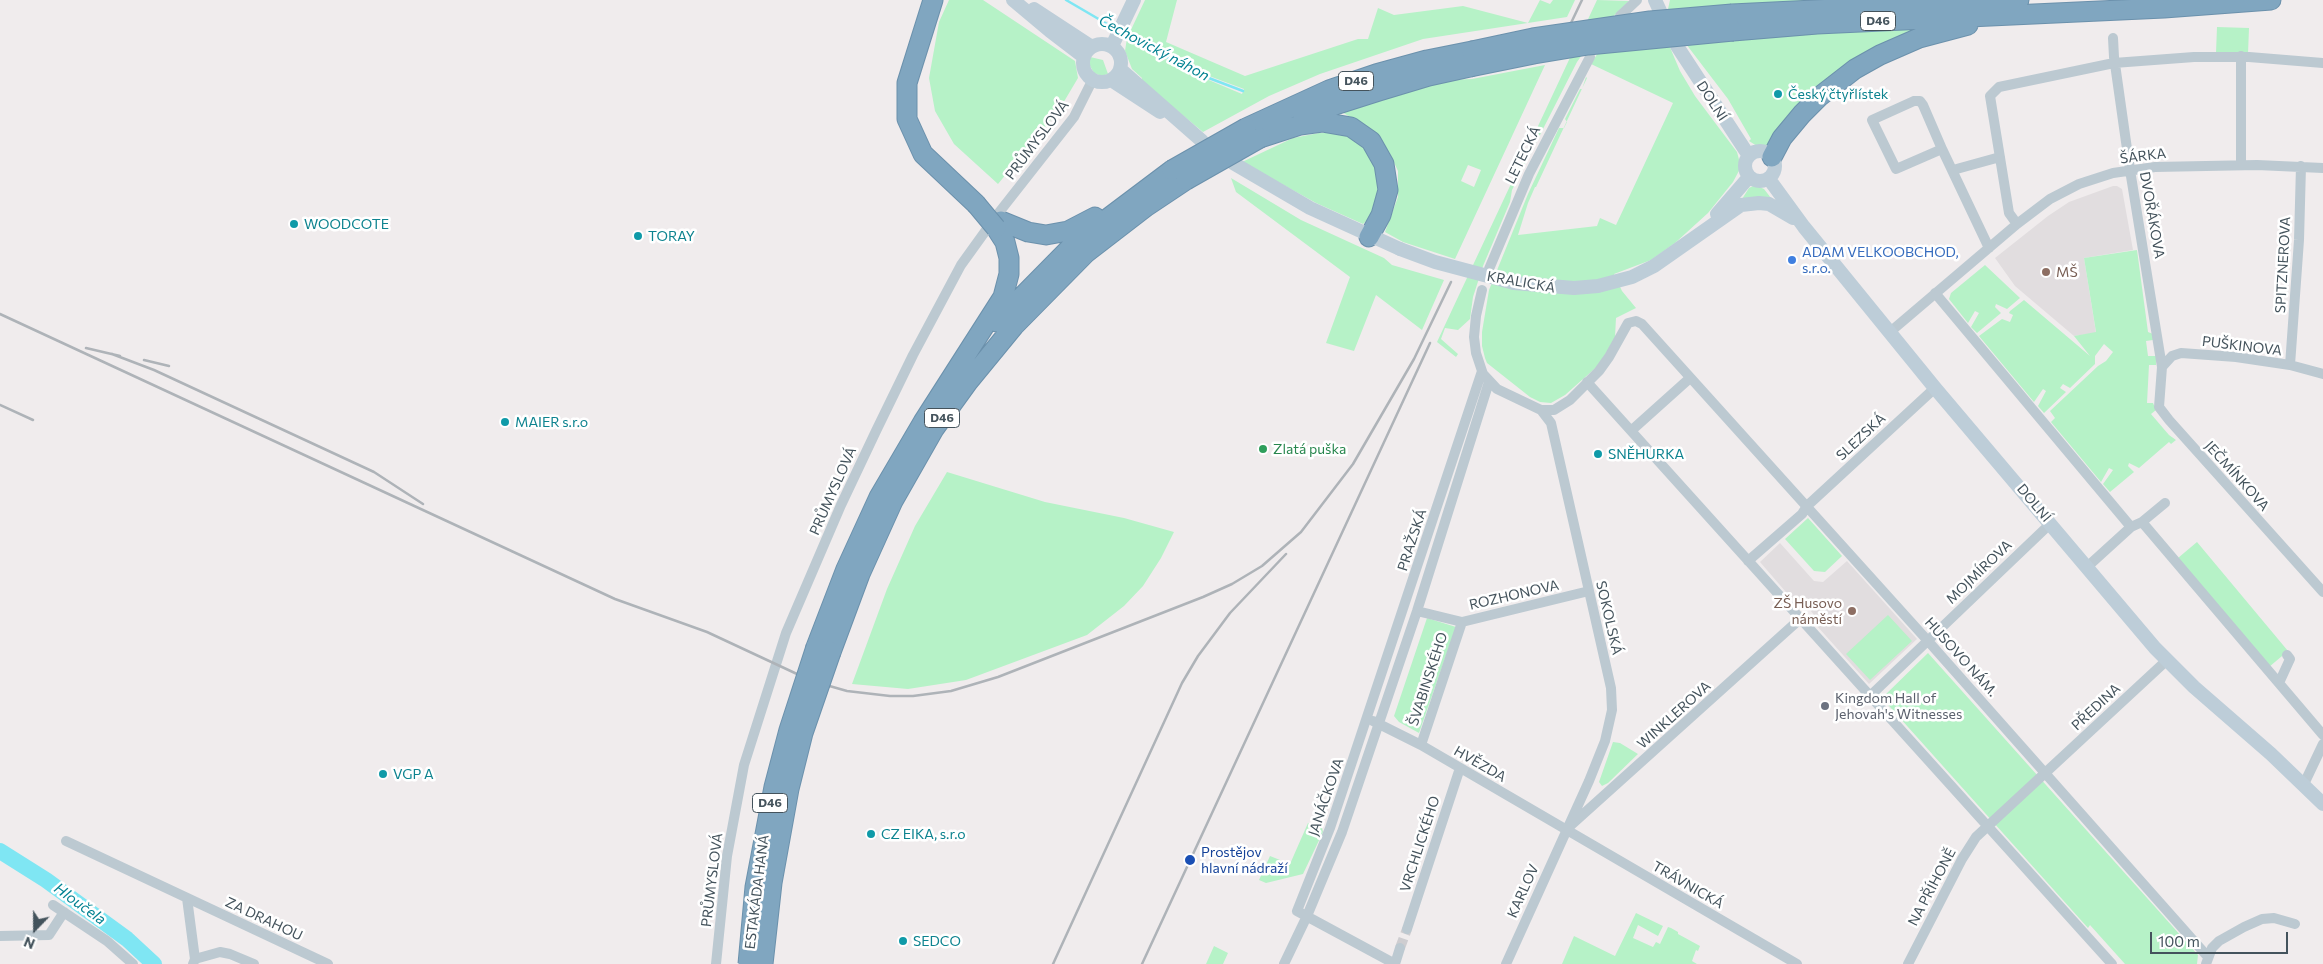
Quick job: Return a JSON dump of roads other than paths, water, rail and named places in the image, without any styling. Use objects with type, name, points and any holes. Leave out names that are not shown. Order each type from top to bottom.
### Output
[{"type":"highway","points":[[933,0],[907,83],[907,118],[923,154],[999,224],[1028,232],[1060,233],[1082,224],[1138,194]]},
{"type":"highway","name":"D46","points":[[823,650],[846,569],[879,497],[923,422],[957,372],[1002,317],[1075,243],[1138,194],[1179,175],[1329,90],[1366,77],[1427,60],[1471,59],[1533,38],[1650,21],[1732,22],[2021,7],[2271,0]]},
{"type":"highway","points":[[1772,157],[1782,138],[1802,114],[1818,97],[1854,69],[1919,38],[1971,24],[2021,7]]},
{"type":"highway","points":[[1253,133],[1322,122],[1351,127],[1371,141],[1384,164],[1388,190],[1381,215],[1369,237]]},
{"type":"highway","name":"D46","points":[[823,650],[893,501],[934,429],[968,382],[1014,326],[1080,260],[1147,206],[1179,175]]},
{"type":"highway","points":[[957,372],[1000,304],[1008,283],[1010,266],[1008,250],[999,224]]},
{"type":"highway","name":"ESTAKÁDA HANÁ","points":[[748,964],[755,887],[774,787],[789,730],[823,650]]},
{"type":"highway","name":"ESTAKÁDA HANÁ","points":[[764,964],[772,883],[789,789],[823,650]]},
{"type":"main road","points":[[1013,0],[1050,31],[1088,52]]},
{"type":"main road","points":[[1017,0],[1049,18],[1088,52]]},
{"type":"main road","points":[[1113,44],[1134,0]]},
{"type":"main road","points":[[1100,44],[1113,44],[1121,58],[1120,69],[1111,80],[1102,82],[1093,79],[1085,70],[1088,52],[1100,44]]},
{"type":"main road","name":"DOLNÍ","points":[[1677,46],[1748,156]]},
{"type":"main road","points":[[1120,69],[1202,141]]},
{"type":"main road","points":[[1111,80],[1144,103],[1180,123]]},
{"type":"main road","points":[[1759,151],[1766,152],[1772,157],[1775,169],[1769,179],[1759,182],[1749,177],[1744,167],[1748,156],[1759,151]]},
{"type":"main road","name":"KRALICKÁ","points":[[1233,163],[1310,208],[1369,237],[1400,249],[1443,264],[1514,283],[1560,289],[1612,283],[1632,276],[1654,266],[1704,232],[1734,208],[1751,203],[1776,206],[1804,227]]},
{"type":"main road","points":[[1687,242],[1715,216],[1749,177]]},
{"type":"main road","name":"DOLNÍ","points":[[1769,179],[1804,227],[1935,388],[2166,661],[2304,784],[2323,804]]},
{"type":"street","points":[[1620,16],[1637,0]]},
{"type":"street","name":"DVOŘÁKOVA","points":[[2113,38],[2114,63],[2162,367]]},
{"type":"street","points":[[2017,224],[2009,213],[1990,96],[2000,87],[2114,63],[2210,56],[2241,56],[2323,64]]},
{"type":"street","points":[[2241,56],[2241,165]]},
{"type":"street","name":"LETECKÁ","points":[[1489,269],[1529,174],[1590,57]]},
{"type":"street","name":"PRŮMYSLOVÁ","points":[[716,964],[727,856],[744,765],[786,633],[876,430],[912,355],[961,265],[997,215],[1074,117],[1093,79]]},
{"type":"street","points":[[1942,149],[1896,169],[1872,120],[1914,101],[1920,101],[1923,104],[1989,248]]},
{"type":"street","points":[[1952,170],[2000,157]]},
{"type":"street","name":"ŠÁRKA","points":[[1890,332],[2017,224],[2050,199],[2097,177],[2130,170],[2164,166],[2241,165],[2323,168]]},
{"type":"street","name":"SPITZNEROVA","points":[[2290,365],[2299,240],[2301,166]]},
{"type":"street","points":[[1482,290],[1476,316],[1474,337],[1482,370],[1489,382],[1497,389],[1542,410],[1557,408],[1587,382],[2112,964]]},
{"type":"street","points":[[1935,293],[2131,527]]},
{"type":"street","name":"HUSOVO NÁM.","points":[[1587,382],[1610,357],[1628,323],[1636,321],[1642,324],[1928,640],[2207,960]]},
{"type":"street","name":"PUŠKINOVA","points":[[2162,367],[2172,356],[2181,353],[2236,357],[2290,365],[2323,374]]},
{"type":"street","name":"JEČMÍNKOVA","points":[[2162,367],[2159,401],[2164,414],[2318,580],[2323,592]]},
{"type":"street","name":"PRAŽSKÁ","points":[[1367,718],[1482,370]]},
{"type":"street","points":[[1632,430],[1690,378]]},
{"type":"street","name":"PRAŽSKÁ","points":[[1417,611],[1489,382]]},
{"type":"street","name":"SLEZSKÁ","points":[[1748,561],[1802,514],[1807,506],[1935,388]]},
{"type":"street","name":"SOKOLSKÁ","points":[[1542,410],[1551,423],[1611,688],[1612,710],[1609,728],[1589,781],[1565,830]]},
{"type":"street","points":[[2087,567],[2131,527],[2142,522],[2165,503]]},
{"type":"street","points":[[2142,522],[2323,735]]},
{"type":"street","name":"MOJMÍROVA","points":[[1871,695],[2051,523]]},
{"type":"street","name":"ROZHONOVA","points":[[1417,611],[1462,622],[1589,591]]},
{"type":"street","name":"JANÁČKOVA","points":[[1284,964],[1307,916],[1342,832],[1417,611]]},
{"type":"street","name":"WINKLEROVA","points":[[1565,830],[1800,619]]},
{"type":"street","name":"ŠVABINSKÉHO","points":[[1421,745],[1462,622]]},
{"type":"street","points":[[2279,684],[2290,659],[2287,655]]},
{"type":"street","name":"PŘEDINA","points":[[1986,826],[2166,661]]},
{"type":"street","name":"HVĚZDA","points":[[1367,718],[1421,745],[1565,830]]},
{"type":"street","name":"JANÁČKOVA","points":[[1367,718],[1370,733],[1368,757]]},
{"type":"street","name":"JANÁČKOVA","points":[[1307,916],[1297,911],[1330,828],[1367,718]]},
{"type":"street","points":[[2304,784],[2323,744]]},
{"type":"street","name":"VRCHLICKÉHO","points":[[1407,929],[1460,768]]},
{"type":"street","name":"NA PŘÍHONĚ","points":[[1908,964],[1968,849],[1986,826]]},
{"type":"street","points":[[1330,828],[1342,832]]},
{"type":"street","name":"KARLOV","points":[[1506,964],[1565,830]]},
{"type":"street","name":"TRÁVNICKÁ","points":[[1565,830],[1797,964]]},
{"type":"street","name":"ZA DRAHOU","points":[[66,841],[328,964]]},
{"type":"street","points":[[187,898],[194,962],[220,952],[254,964]]},
{"type":"street","points":[[53,905],[107,941],[133,964]]},
{"type":"street","points":[[0,936],[49,935],[64,912]]},
{"type":"street","points":[[1307,916],[1395,964],[1400,948]]},
{"type":"street","points":[[2207,960],[2218,941],[2262,919],[2274,918],[2296,924]]},
{"type":"waterway","name":"Čechovický náhon","points":[[1066,0],[1114,28]]},
{"type":"waterway","name":"Čechovický náhon","points":[[1124,33],[1193,72],[1243,91]]},
{"type":"waterway","name":"Hloučela","points":[[0,851],[46,880],[127,939],[154,964]]},
{"type":"tunnel","points":[[1400,948],[1407,929]]},
{"type":"railway","points":[[1571,23],[1582,0]]},
{"type":"railway","points":[[0,314],[615,599],[707,632],[812,681],[847,691],[890,696],[913,696],[951,691],[998,677],[1203,597],[1232,584],[1262,566],[1301,532],[1353,464],[1414,359],[1451,282]]},
{"type":"railway","points":[[1142,964],[1430,343]]},
{"type":"railway","points":[[86,348],[120,356]]},
{"type":"railway","points":[[112,354],[154,370],[374,472],[423,504]]},
{"type":"railway","points":[[144,360],[169,366]]},
{"type":"railway","points":[[0,405],[33,420]]},
{"type":"railway","points":[[1053,964],[1182,683],[1198,656],[1230,613],[1286,554]]},
{"type":"place","name":"Český čtyřlístek","points":[[1778,94]]},
{"type":"place","name":"WOODCOTE","points":[[294,224]]},
{"type":"place","name":"TORAY","points":[[638,236]]},
{"type":"place","name":"ADAM VELKOOBCHOD, s.r.o.","points":[[1792,260]]},
{"type":"place","name":"MŠ","points":[[2046,272]]},
{"type":"place","name":"MAIER s.r.o","points":[[505,422]]},
{"type":"place","name":"Zlatá puška","points":[[1263,449]]},
{"type":"place","name":"SNĚHURKA","points":[[1598,454]]},
{"type":"place","name":"ZŠ Husovo náměstí","points":[[1852,611]]},
{"type":"place","name":"Kingdom Hall of Jehovah's Witnesses","points":[[1825,706]]},
{"type":"place","name":"VGP A","points":[[383,774]]},
{"type":"place","name":"CZ EIKA, s.r.o","points":[[871,834]]},
{"type":"place","name":"Prostějov hlavní nádraží","points":[[1190,860]]},
{"type":"place","name":"SEDCO","points":[[903,941]]}]
